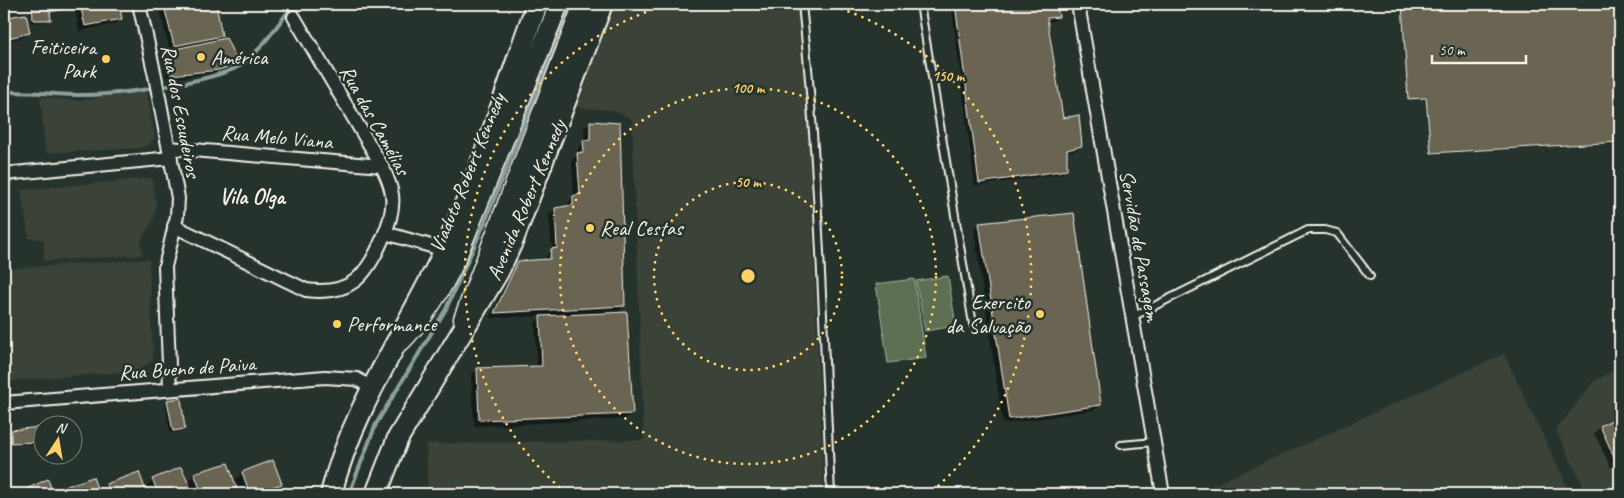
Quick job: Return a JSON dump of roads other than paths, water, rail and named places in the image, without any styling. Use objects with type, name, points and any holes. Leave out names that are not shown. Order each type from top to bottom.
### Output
[{"type":"main road","points":[[331,494],[346,446],[371,388],[395,348],[445,250],[482,157],[538,4]]},
{"type":"main road","name":"Viaduto Robert Kennedy","points":[[395,348],[418,324],[440,293],[482,197],[559,4]]},
{"type":"main road","points":[[450,350],[507,206],[583,4]]},
{"type":"main road","name":"Avenida Robert Kennedy","points":[[376,494],[398,438],[498,272],[513,240],[602,4]]},
{"type":"street","name":"Rua dos Escudeiros","points":[[139,4],[159,95],[178,198],[165,268],[170,389]]},
{"type":"street","name":"Servidão de Passagem","points":[[1078,4],[1163,494]]},
{"type":"street","name":"Rua das Camélias","points":[[174,226],[296,287],[314,291],[344,288],[362,276],[372,264],[385,233],[392,208],[392,196],[382,166],[294,17]]},
{"type":"street","name":"Rua Melo Viana","points":[[4,174],[170,153],[382,166]]},
{"type":"street","points":[[385,233],[445,250]]},
{"type":"street","name":"Rua Bueno de Paiva","points":[[4,403],[337,377],[357,379],[371,388]]},
{"type":"lane","points":[[802,4],[808,64],[819,238],[831,494]]},
{"type":"lane","points":[[920,4],[973,324]]},
{"type":"lane","points":[[1132,317],[1308,230],[1325,230],[1337,233],[1370,276]]},
{"type":"lane","points":[[1121,445],[1154,442]]},
{"type":"waterway","points":[[4,92],[73,95],[98,94],[164,86],[226,72],[239,66],[255,53],[295,4]]},
{"type":"waterway","points":[[349,494],[376,424],[446,309],[485,222],[571,4]]},
{"type":"place","name":"América","points":[[201,57]]},
{"type":"place","name":"Feiticeira Park","points":[[106,59]]},
{"type":"place","name":"Real Cestas","points":[[590,228]]},
{"type":"place","name":"Exercito da Salvação","points":[[1040,314]]},
{"type":"place","name":"Performance","points":[[337,324]]},
{"type":"district","name":"Vila Olga","points":[[252,196]]}]
